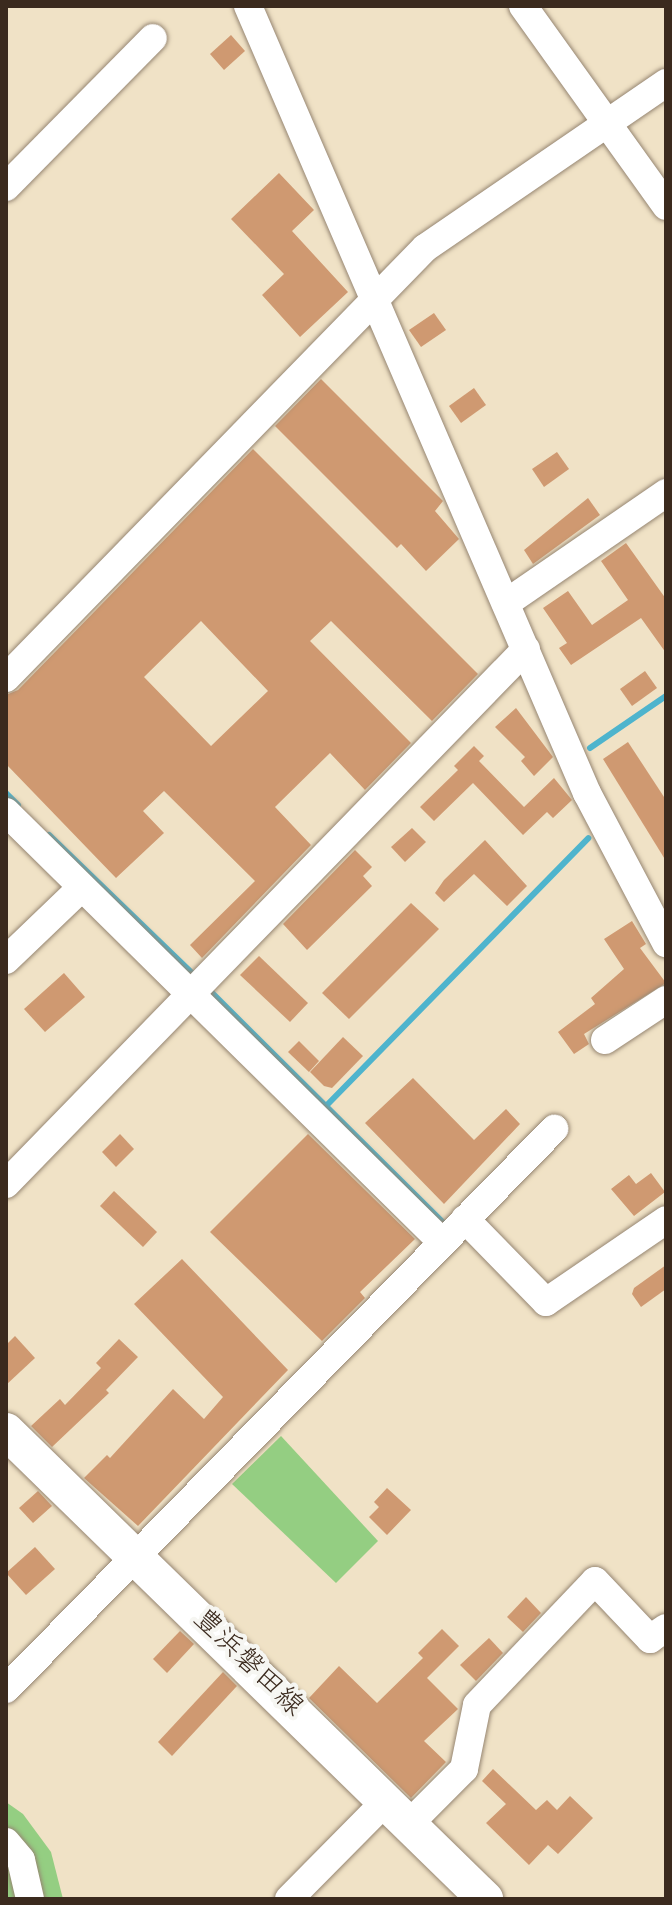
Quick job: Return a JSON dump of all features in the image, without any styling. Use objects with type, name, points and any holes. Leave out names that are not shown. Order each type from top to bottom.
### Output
[{"type":"main road","name":"豊浜磐田線","points":[[6,1431],[135,1553],[485,1899]]},
{"type":"street","points":[[248,6],[587,793],[658,909],[666,943]]},
{"type":"street","points":[[523,6],[609,122],[666,206]]},
{"type":"street","points":[[6,187],[153,38]]},
{"type":"street","points":[[6,678],[375,299],[460,221],[666,83]]},
{"type":"street","points":[[506,603],[666,493]]},
{"type":"street","points":[[6,1184],[526,649]]},
{"type":"street","points":[[6,812],[191,994],[454,1229],[546,1302],[666,1220]]},
{"type":"street","points":[[6,960],[82,887]]},
{"type":"street","points":[[605,1040],[666,1000]]},
{"type":"street","points":[[6,1689],[135,1553],[554,1129]]},
{"type":"street","points":[[289,1899],[399,1811],[464,1769],[477,1705],[595,1581],[650,1639],[662,1631]]},
{"type":"street","points":[[6,1842],[21,1860],[30,1899]]},
{"type":"street","points":[[6,1883],[19,1899]]},
{"type":"green space","points":[[281,1436],[378,1541],[336,1583],[232,1484]]},
{"type":"green space","points":[[6,1802],[23,1814],[51,1852],[63,1899],[6,1899]]},
{"type":"building","points":[[231,35],[245,51],[224,70],[210,54]]},
{"type":"building","points":[[279,173],[314,210],[292,231],[348,292],[300,337],[262,295],[284,274],[231,219]]},
{"type":"building","points":[[434,313],[446,330],[421,347],[409,330]]},
{"type":"building","points":[[321,379],[443,501],[435,511],[459,539],[426,571],[401,544],[397,548],[275,426]]},
{"type":"building","points":[[474,388],[486,405],[461,423],[449,406]]},
{"type":"building","points":[[253,449],[478,674],[432,721],[331,621],[310,641],[411,743],[365,790],[330,753],[275,807],[311,845],[202,958],[190,945],[255,881],[164,791],[143,811],[164,833],[116,878],[6,764],[6,695],[18,690]],"holes":[[[201,621],[268,691],[211,746],[144,677]]]},
{"type":"building","points":[[557,452],[569,469],[544,487],[532,469]]},
{"type":"building","points":[[588,498],[600,515],[533,564],[524,550]]},
{"type":"building","points":[[626,543],[666,599],[666,653],[641,618],[571,665],[559,648],[567,643],[543,608],[568,591],[592,625],[628,600],[601,561]]},
{"type":"building","points":[[645,671],[657,688],[632,706],[620,689]]},
{"type":"building","points":[[516,708],[553,757],[534,776],[521,761],[525,757],[495,727]]},
{"type":"building","points":[[628,742],[666,800],[666,861],[603,759]]},
{"type":"building","points":[[474,746],[484,756],[479,761],[524,807],[554,778],[572,800],[553,818],[547,812],[523,835],[473,783],[434,821],[420,807],[458,770],[454,766]]},
{"type":"building","points":[[412,828],[426,842],[405,862],[391,847]]},
{"type":"building","points":[[485,840],[527,886],[507,906],[474,874],[444,902],[435,893]]},
{"type":"building","points":[[355,850],[372,867],[363,876],[372,886],[307,950],[283,924]]},
{"type":"building","points":[[411,903],[439,929],[349,1019],[322,993]]},
{"type":"building","points":[[632,921],[646,944],[640,948],[666,983],[584,1034],[589,1044],[574,1054],[558,1032],[595,1004],[591,998],[624,969],[604,939]]},
{"type":"building","points":[[259,956],[308,1003],[290,1022],[240,975]]},
{"type":"building","points":[[64,973],[85,997],[45,1032],[24,1009]]},
{"type":"building","points":[[343,1037],[363,1056],[332,1088],[324,1086],[310,1072]]},
{"type":"building","points":[[299,1041],[319,1061],[309,1072],[288,1052]]},
{"type":"building","points":[[413,1078],[474,1140],[506,1109],[520,1124],[444,1204],[365,1123]]},
{"type":"building","points":[[120,1134],[134,1149],[116,1167],[102,1152]]},
{"type":"building","points":[[308,1134],[415,1239],[360,1292],[365,1298],[322,1341],[210,1232]]},
{"type":"building","points":[[651,1173],[665,1192],[634,1216],[611,1189],[629,1175],[636,1184]]},
{"type":"building","points":[[114,1191],[157,1232],[143,1247],[100,1206]]},
{"type":"building","points":[[182,1259],[288,1370],[138,1526],[84,1478],[107,1455],[110,1458],[173,1389],[204,1419],[223,1397],[134,1304]]},
{"type":"building","points":[[666,1265],[666,1289],[641,1307],[632,1294],[634,1288]]},
{"type":"building","points":[[15,1336],[35,1358],[6,1385],[6,1345]]},
{"type":"building","points":[[119,1339],[138,1357],[106,1390],[109,1393],[52,1447],[31,1426],[60,1399],[65,1405],[101,1368],[96,1363]]},
{"type":"building","points":[[387,1488],[411,1510],[387,1535],[369,1517],[379,1507],[374,1502]]},
{"type":"building","points":[[38,1491],[52,1506],[33,1523],[19,1508]]},
{"type":"building","points":[[35,1547],[55,1569],[26,1595],[6,1573]]},
{"type":"building","points":[[526,1597],[541,1613],[523,1632],[507,1617]]},
{"type":"building","points":[[442,1629],[459,1646],[427,1678],[458,1709],[424,1741],[446,1762],[411,1798],[309,1698],[339,1666],[377,1703],[423,1658],[418,1653]]},
{"type":"building","points":[[180,1631],[194,1644],[167,1673],[153,1659]]},
{"type":"building","points":[[489,1638],[503,1653],[476,1681],[460,1665]]},
{"type":"building","points":[[223,1672],[237,1686],[172,1756],[158,1742]]},
{"type":"building","points":[[493,1769],[536,1810],[547,1800],[557,1810],[570,1796],[593,1818],[558,1854],[548,1845],[529,1865],[486,1823],[506,1804],[482,1781]]},
{"type":"waterway","points":[[590,748],[666,696]]},
{"type":"waterway","points":[[6,793],[18,805]]},
{"type":"waterway","points":[[49,835],[196,977]]},
{"type":"waterway","points":[[326,1106],[588,838]]},
{"type":"waterway","points":[[207,988],[449,1228]]}]
